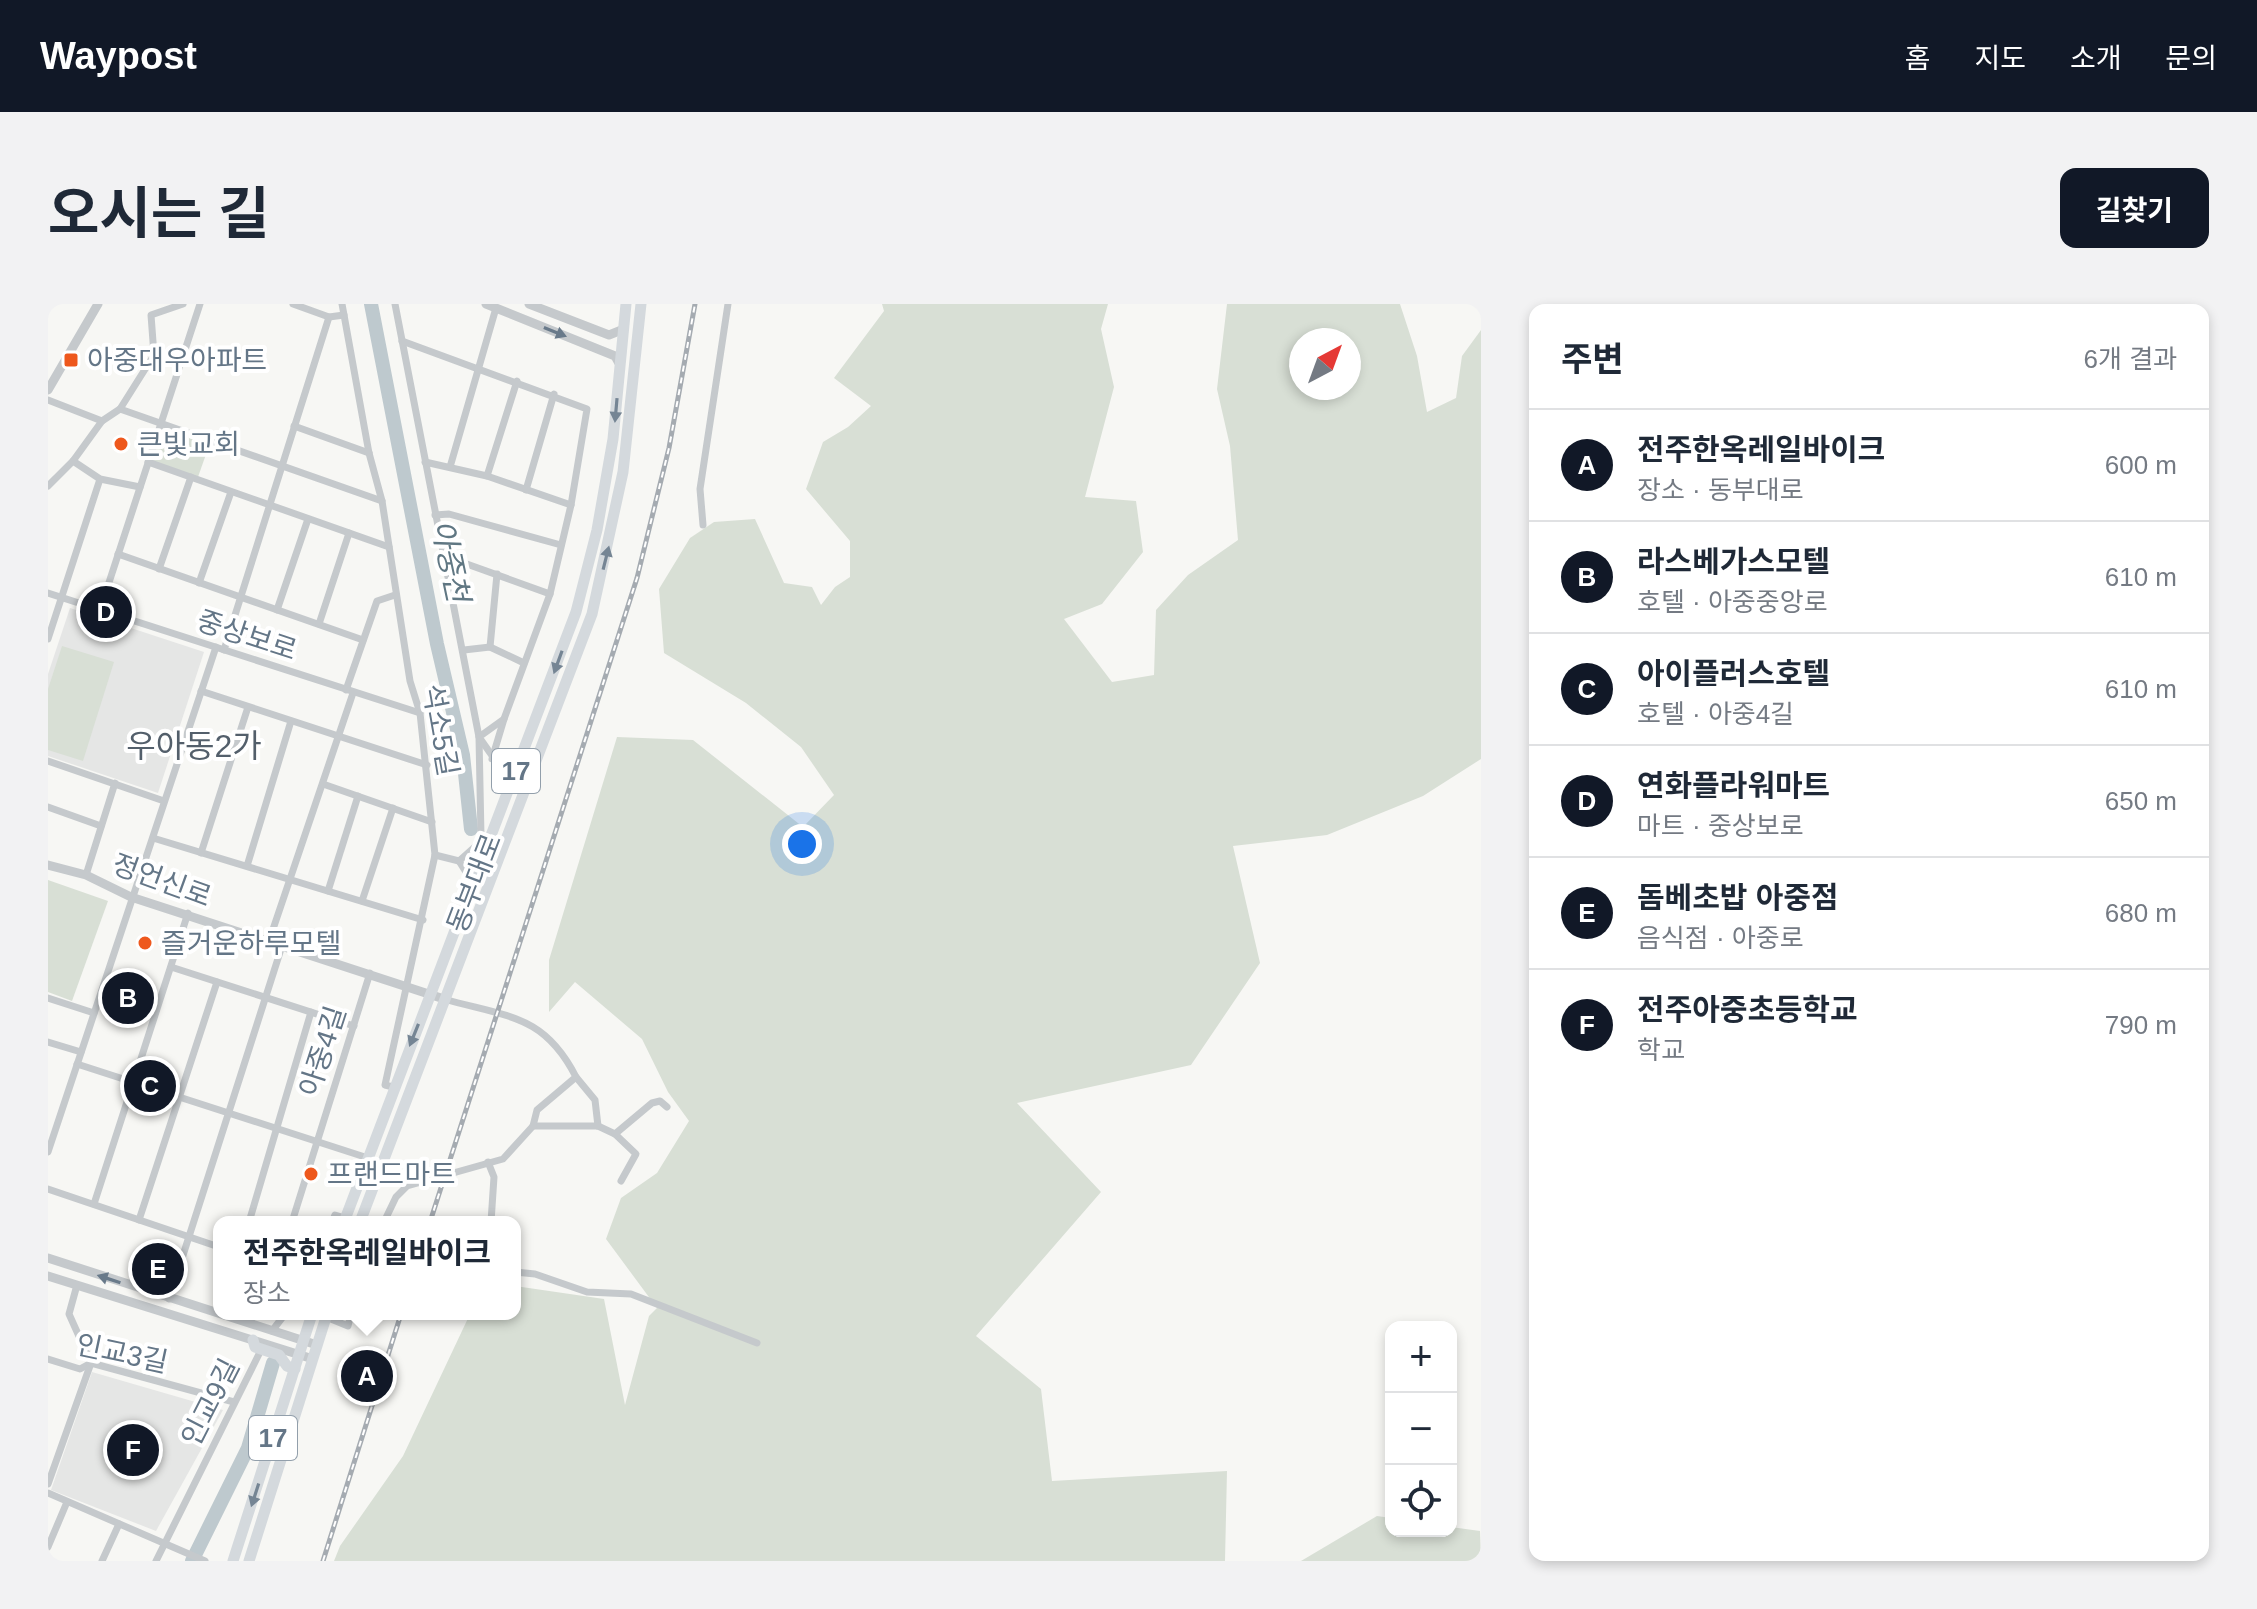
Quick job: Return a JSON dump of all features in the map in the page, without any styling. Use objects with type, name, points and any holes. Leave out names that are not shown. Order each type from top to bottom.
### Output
[{"type":"main road","name":"동부대로","points":[[346,1216],[393,1087],[474,885],[484,842],[515,776],[576,612],[597,530],[613,439],[626,304]]},
{"type":"main road","name":"동부대로","points":[[362,1216],[592,614],[613,530],[631,412],[641,304]]},
{"type":"main road","name":"17","points":[[233,1561],[310,1320]]},
{"type":"main road","name":"17","points":[[249,1561],[325,1320]]},
{"type":"main road","points":[[253,1340],[255,1347],[279,1355],[287,1366],[295,1369]]},
{"type":"street","points":[[48,390],[98,304]]},
{"type":"street","points":[[48,486],[73,461],[102,421],[120,409],[154,355],[151,315],[183,304]]},
{"type":"street","points":[[100,610],[200,304]]},
{"type":"street","points":[[293,304],[329,317],[344,315]]},
{"type":"street","name":"석소5길","points":[[342,304],[369,453],[382,501],[395,595],[420,713],[435,855],[385,1085],[393,1087]]},
{"type":"street","points":[[395,304],[479,737],[484,842],[459,861]]},
{"type":"street","points":[[529,304],[552,308],[609,335],[624,329]]},
{"type":"street","points":[[703,525],[700,489],[728,304]]},
{"type":"street","points":[[450,467],[491,306],[615,356],[620,365]]},
{"type":"street","points":[[48,1152],[201,691],[241,597],[329,317]]},
{"type":"street","points":[[402,341],[478,366],[587,409],[571,505],[550,594],[492,760]]},
{"type":"street","points":[[487,476],[517,381]]},
{"type":"street","points":[[526,490],[554,394]]},
{"type":"street","points":[[48,400],[102,421]]},
{"type":"street","points":[[120,409],[382,501]]},
{"type":"street","points":[[294,426],[369,453]]},
{"type":"street","points":[[73,461],[100,479],[140,487]]},
{"type":"street","points":[[148,462],[389,547]]},
{"type":"street","points":[[425,462],[487,476],[571,505]]},
{"type":"street","points":[[159,569],[191,477]]},
{"type":"street","points":[[48,639],[100,479]]},
{"type":"street","points":[[199,583],[231,492]]},
{"type":"street","points":[[435,515],[449,514],[561,545]]},
{"type":"street","points":[[277,610],[308,519]]},
{"type":"street","points":[[319,624],[349,533]]},
{"type":"street","points":[[118,554],[363,640]]},
{"type":"street","points":[[446,566],[464,563],[550,594]]},
{"type":"street","points":[[490,647],[497,574]]},
{"type":"street","name":"중상보로","points":[[48,593],[420,713]]},
{"type":"street","points":[[269,941],[323,784],[377,601],[395,595]]},
{"type":"street","points":[[464,650],[490,647],[524,663]]},
{"type":"street","points":[[201,691],[427,765]]},
{"type":"street","points":[[201,853],[248,707]]},
{"type":"street","points":[[479,737],[504,719]]},
{"type":"street","points":[[247,866],[291,721]]},
{"type":"street","points":[[479,737],[492,760],[530,782]]},
{"type":"street","points":[[48,761],[164,801]]},
{"type":"street","name":"정언신로","points":[[86,875],[115,783]]},
{"type":"street","points":[[323,784],[432,822]]},
{"type":"street","points":[[328,891],[358,796]]},
{"type":"street","name":"정언신로","points":[[48,807],[101,826]]},
{"type":"street","points":[[362,901],[393,808]]},
{"type":"street","points":[[153,838],[423,920]]},
{"type":"street","points":[[435,855],[459,861],[474,885]]},
{"type":"street","name":"정언신로","points":[[48,865],[86,875],[131,897],[188,913],[444,999]]},
{"type":"street","points":[[94,1204],[188,913]]},
{"type":"street","points":[[169,1299],[226,1112],[282,946]]},
{"type":"street","points":[[171,967],[354,1026]]},
{"type":"street","name":"아중4길","points":[[294,1216],[370,973]]},
{"type":"street","points":[[139,1220],[217,982]]},
{"type":"street","points":[[48,998],[94,1013]]},
{"type":"street","points":[[444,999],[536,1026],[553,1040],[595,1100],[598,1126]]},
{"type":"street","name":"아중4길","points":[[251,1216],[311,1012]]},
{"type":"street","points":[[48,1042],[81,1052]]},
{"type":"street","name":"아중4길","points":[[77,1064],[368,1158]]},
{"type":"street","points":[[387,1216],[396,1197],[407,1186],[503,1159],[533,1126],[537,1110],[576,1077]]},
{"type":"street","points":[[615,1134],[652,1103],[660,1101],[667,1107]]},
{"type":"street","points":[[533,1126],[598,1126],[615,1134],[636,1154],[621,1181]]},
{"type":"street","points":[[488,1162],[494,1177],[491,1216]]},
{"type":"street","points":[[48,1189],[213,1245]]},
{"type":"street","points":[[48,1258],[213,1313]]},
{"type":"street","points":[[521,1273],[535,1274],[587,1292],[631,1294],[757,1343]]},
{"type":"street","points":[[48,1276],[313,1359]]},
{"type":"street","points":[[48,1484],[91,1363],[69,1314],[77,1285]]},
{"type":"street","points":[[237,1320],[317,1345]]},
{"type":"street","points":[[272,1331],[280,1320]]},
{"type":"street","points":[[335,1320],[348,1326],[350,1320]]},
{"type":"street","name":"인교9길","points":[[156,1561],[168,1544],[261,1350]]},
{"type":"street","name":"인교3길","points":[[48,1359],[80,1369],[91,1363],[234,1402]]},
{"type":"street","points":[[48,1446],[60,1450]]},
{"type":"street","points":[[48,1493],[202,1559]]},
{"type":"street","points":[[48,1547],[67,1502]]},
{"type":"street","points":[[102,1561],[119,1524]]},
{"type":"shaded area","points":[[882,304],[1108,304],[1101,329],[1114,387],[1085,497],[1136,501],[1143,552],[1102,604],[1064,619],[1112,682],[1154,675],[1156,610],[1188,575],[1238,540],[1230,446],[1217,389],[1227,304],[1400,304],[1417,356],[1427,412],[1456,398],[1462,356],[1481,330],[1481,759],[1423,796],[1327,835],[1233,846],[1260,963],[1191,1065],[1017,1103],[1101,1192],[976,1336],[1041,1389],[1052,1481],[1227,1471],[1225,1561],[334,1561],[340,1546],[403,1456],[467,1320],[521,1320],[521,1287],[604,1299],[625,1405],[649,1316],[657,1308],[606,1239],[621,1198],[657,1173],[689,1121],[668,1092],[642,1039],[575,982],[549,1012],[549,960],[617,737],[693,740],[803,827],[834,795],[801,747],[746,703],[664,653],[659,589],[690,538],[714,522],[755,519],[784,583],[812,587],[821,605],[835,587],[850,577],[850,541],[806,489],[823,442],[848,427],[871,406],[834,378],[884,311]]},
{"type":"shaded area","points":[[163,425],[210,443],[198,477],[150,460]]},
{"type":"shaded area","points":[[70,608],[204,652],[158,793],[48,756],[48,674]]},
{"type":"shaded area","points":[[62,646],[114,662],[83,761],[48,750],[48,689]]},
{"type":"shaded area","points":[[48,880],[108,901],[72,1001],[48,992]]},
{"type":"shaded area","points":[[92,1372],[223,1410],[156,1531],[51,1490]]},
{"type":"shaded area","points":[[1377,1516],[1385,1517],[1385,1537],[1457,1537],[1457,1528],[1480,1531],[1481,1561],[1301,1561]]},
{"type":"waterway","name":"아중천","points":[[371,304],[437,644],[463,755],[471,829]]},
{"type":"waterway","points":[[192,1561],[248,1448],[273,1363]]},
{"type":"railway","points":[[432,1216],[637,578],[669,448],[695,304]]},
{"type":"railway","points":[[323,1561],[399,1320]]},
{"type":"place","name":"아중대우아파트","points":[[71,360]]},
{"type":"place","name":"큰빛교회","points":[[121,444]]},
{"type":"place","name":"연화플라워마트","points":[[106,612]]},
{"type":"place","name":"즐거운하루모텔","points":[[145,943]]},
{"type":"place","name":"라스베가스모텔","points":[[128,998]]},
{"type":"place","name":"아이플러스호텔","points":[[150,1086]]},
{"type":"place","name":"프랜드마트","points":[[311,1174]]},
{"type":"place","name":"돔베초밥 아중점","points":[[158,1269]]},
{"type":"place","name":"전주한옥레일바이크","points":[[367,1376]]},
{"type":"place","name":"전주아중초등학교","points":[[133,1450]]},
{"type":"district","name":"우아동2가","points":[[194,746]]}]
